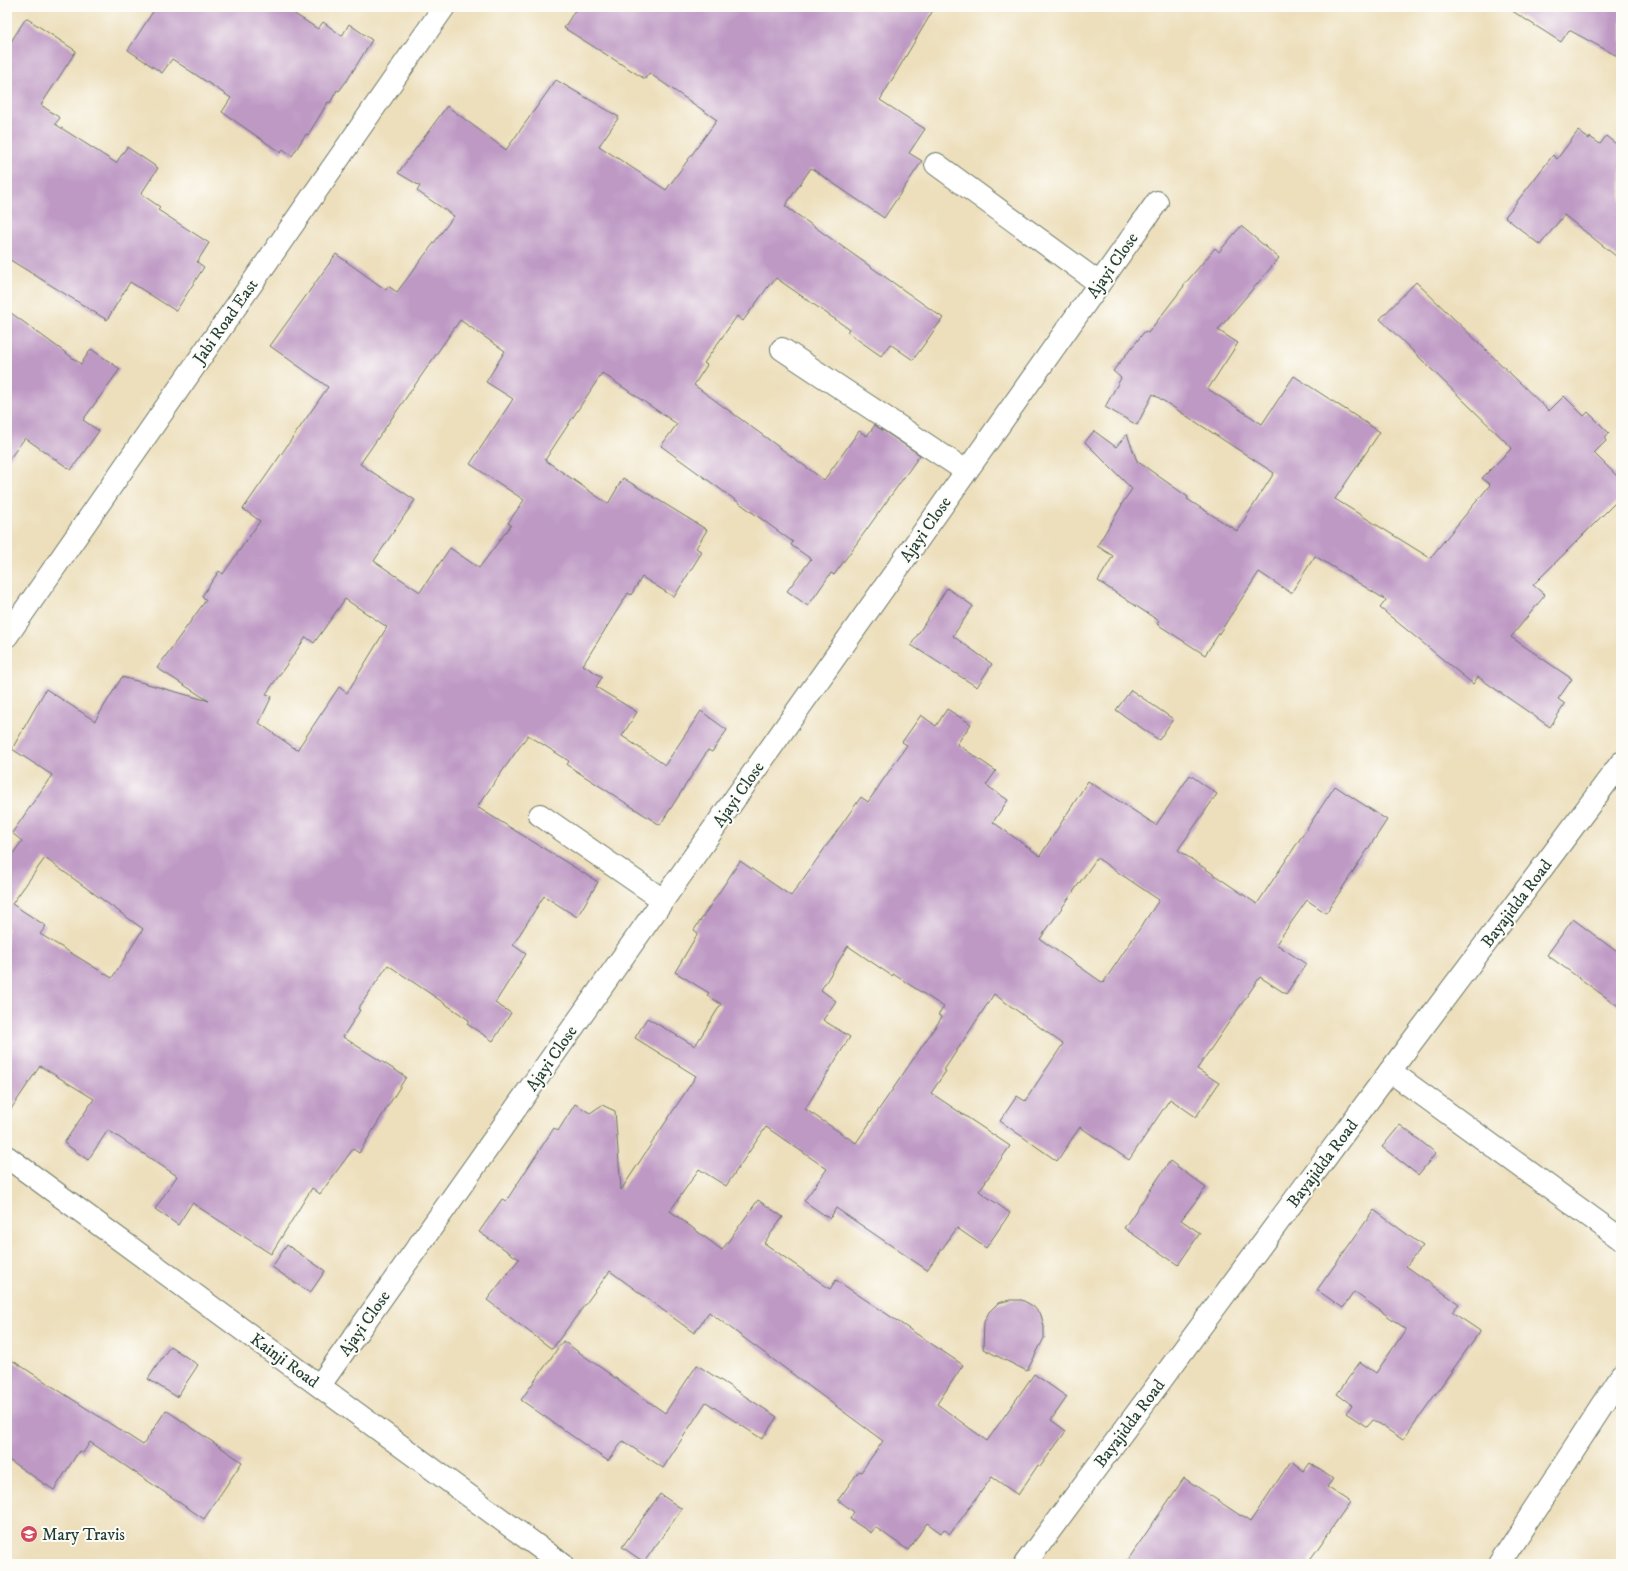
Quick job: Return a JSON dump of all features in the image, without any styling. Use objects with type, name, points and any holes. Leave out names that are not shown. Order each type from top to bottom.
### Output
[{"type":"street","name":"Jabi Road East","points":[[7,636],[444,7]]},
{"type":"street","points":[[936,164],[1099,284]]},
{"type":"street","name":"Ajayi Close","points":[[320,1385],[1157,202]]},
{"type":"street","points":[[782,349],[966,471]]},
{"type":"street","name":"Bayajidda Road","points":[[1024,1564],[1390,1071],[1613,790],[1621,763]]},
{"type":"street","points":[[540,815],[663,900]]},
{"type":"street","points":[[1390,1071],[1621,1239]]},
{"type":"street","name":"Kainji Road","points":[[7,1157],[320,1385],[562,1564]]},
{"type":"street","points":[[1499,1564],[1621,1377]]},
{"type":"building","points":[[156,7],[284,7],[318,29],[323,22],[342,36],[349,24],[372,40],[348,79],[339,91],[337,90],[330,103],[328,102],[308,135],[306,134],[292,156],[283,149],[281,153],[222,112],[231,98],[172,59],[162,73],[128,50]]},
{"type":"building","points":[[577,7],[935,7],[880,100],[925,129],[909,153],[922,161],[884,218],[811,168],[785,206],[943,318],[913,360],[890,344],[881,356],[847,332],[849,329],[776,278],[743,321],[737,316],[704,363],[707,365],[694,385],[824,480],[859,431],[867,436],[875,425],[920,455],[834,575],[831,573],[808,606],[787,591],[811,559],[791,545],[793,542],[661,446],[677,424],[602,373],[545,460],[608,504],[623,478],[707,530],[696,548],[702,552],[674,597],[642,577],[631,595],[628,593],[583,665],[602,677],[596,687],[637,712],[622,736],[665,765],[701,711],[727,730],[712,752],[708,750],[660,825],[567,765],[569,761],[528,735],[477,807],[598,882],[577,917],[544,896],[513,945],[526,954],[495,1003],[511,1013],[493,1041],[467,1024],[469,1020],[388,965],[358,1009],[360,1010],[343,1037],[406,1077],[359,1153],[353,1149],[320,1194],[312,1188],[271,1254],[192,1203],[178,1225],[155,1209],[177,1176],[108,1130],[88,1160],[64,1143],[94,1099],[40,1066],[7,1115],[7,862],[22,841],[12,833],[52,775],[12,749],[46,689],[95,721],[122,677],[209,701],[157,668],[206,600],[202,596],[219,571],[223,574],[260,521],[243,509],[328,387],[270,346],[336,254],[386,290],[388,286],[397,292],[454,216],[417,191],[420,186],[398,173],[447,106],[506,150],[556,80],[619,117],[599,146],[666,190],[717,120],[649,73],[645,79],[564,28]],"holes":[[[460,320],[505,351],[486,382],[513,399],[470,464],[524,500],[508,523],[511,525],[479,568],[450,548],[420,592],[374,561],[415,500],[360,464]],[[345,599],[387,627],[347,693],[339,687],[297,750],[259,723],[272,696],[266,694],[306,637],[314,643]],[[45,858],[143,929],[112,978],[40,934],[46,926],[12,904]]]},
{"type":"building","points":[[1506,7],[1621,7],[1621,58],[1569,30],[1561,42]]},
{"type":"building","points":[[26,18],[76,51],[41,105],[60,118],[55,124],[116,163],[127,147],[158,168],[141,194],[160,207],[158,210],[209,243],[197,262],[204,267],[176,311],[130,282],[107,320],[7,258],[7,48]]},
{"type":"building","points":[[1578,131],[1589,139],[1590,137],[1600,144],[1606,136],[1621,148],[1621,260],[1564,215],[1540,245],[1505,217],[1553,155],[1557,159]]},
{"type":"building","points":[[1241,226],[1279,258],[1218,330],[1238,343],[1208,389],[1262,424],[1294,376],[1380,432],[1335,499],[1430,558],[1490,485],[1482,478],[1512,448],[1380,319],[1416,282],[1549,411],[1564,396],[1584,416],[1588,412],[1609,433],[1605,439],[1606,441],[1594,453],[1621,480],[1621,497],[1533,585],[1545,595],[1511,637],[1572,679],[1558,699],[1565,704],[1550,727],[1478,677],[1473,684],[1380,608],[1386,600],[1315,556],[1291,593],[1259,572],[1205,655],[1157,624],[1159,621],[1098,581],[1113,556],[1097,546],[1132,489],[1085,442],[1094,431],[1116,447],[1127,434],[1137,461],[1188,497],[1187,499],[1237,531],[1274,473],[1153,394],[1137,425],[1105,407],[1121,378],[1113,371],[1145,331],[1148,333],[1183,286],[1215,248],[1219,252]]},
{"type":"building","points":[[7,310],[81,364],[91,349],[120,369],[83,420],[99,431],[71,470],[25,438],[7,462]]},
{"type":"building","points":[[947,588],[973,606],[953,636],[992,664],[977,687],[911,645]]},
{"type":"building","points":[[1131,690],[1173,719],[1159,740],[1116,710]]},
{"type":"building","points":[[947,709],[971,724],[957,744],[996,771],[986,785],[1008,800],[993,822],[1040,856],[1088,781],[1156,825],[1190,775],[1217,794],[1178,850],[1257,904],[1335,786],[1387,820],[1326,913],[1307,900],[1276,944],[1306,964],[1286,994],[1260,977],[1197,1069],[1219,1083],[1196,1117],[1170,1099],[1129,1160],[1080,1127],[1057,1161],[1000,1121],[1017,1096],[1025,1101],[1063,1044],[994,994],[944,1070],[946,1071],[931,1093],[1010,1146],[979,1191],[1010,1213],[986,1248],[957,1228],[927,1270],[836,1208],[830,1219],[804,1201],[827,1169],[766,1127],[726,1186],[699,1169],[670,1211],[722,1250],[758,1200],[783,1217],[764,1243],[830,1289],[836,1280],[963,1365],[937,1404],[987,1441],[1034,1374],[1067,1397],[1051,1420],[1066,1431],[1040,1467],[1038,1465],[1018,1495],[992,1477],[950,1534],[944,1529],[941,1533],[927,1523],[908,1550],[875,1527],[871,1533],[850,1519],[854,1512],[838,1500],[859,1471],[861,1472],[883,1441],[709,1312],[694,1333],[610,1271],[552,1349],[487,1300],[519,1259],[479,1232],[502,1199],[506,1201],[554,1128],[558,1131],[575,1104],[590,1113],[602,1105],[615,1111],[621,1190],[696,1076],[635,1038],[647,1018],[695,1046],[721,1004],[707,995],[709,993],[675,972],[698,933],[694,930],[740,861],[791,896],[861,797],[868,802],[907,745],[902,742],[921,715],[936,726]],"holes":[[[1097,858],[1159,900],[1103,983],[1040,939]],[[848,946],[892,976],[893,974],[944,1007],[938,1015],[942,1017],[856,1143],[805,1109],[850,1037],[823,1020],[836,1001],[821,990]]]},
{"type":"building","points":[[1573,919],[1621,955],[1621,1008],[1547,955]]},
{"type":"building","points":[[1400,1125],[1436,1153],[1418,1175],[1382,1147]]},
{"type":"building","points":[[1170,1161],[1206,1188],[1181,1220],[1200,1233],[1178,1265],[1124,1228]]},
{"type":"building","points":[[1374,1210],[1423,1246],[1406,1266],[1459,1304],[1452,1312],[1480,1331],[1403,1440],[1373,1420],[1367,1427],[1346,1413],[1352,1405],[1337,1394],[1360,1362],[1376,1373],[1406,1329],[1354,1292],[1343,1308],[1317,1290]]},
{"type":"building","points":[[287,1245],[325,1271],[310,1293],[272,1267]]},
{"type":"building","points":[[1010,1300],[1022,1300],[1033,1306],[1041,1315],[1044,1326],[1044,1338],[1027,1371],[983,1349],[984,1322],[989,1312],[998,1303]]},
{"type":"building","points":[[563,1341],[665,1413],[697,1365],[777,1417],[762,1439],[706,1402],[663,1468],[623,1441],[608,1461],[521,1400]]},
{"type":"building","points":[[170,1346],[198,1365],[177,1397],[148,1379]]},
{"type":"building","points":[[7,1357],[143,1445],[166,1410],[242,1462],[204,1519],[90,1442],[83,1453],[79,1451],[54,1490],[7,1459]]},
{"type":"building","points":[[1291,1461],[1304,1471],[1310,1463],[1333,1479],[1327,1487],[1350,1502],[1307,1564],[1125,1564],[1184,1478],[1250,1522]]},
{"type":"building","points":[[660,1494],[682,1509],[644,1562],[622,1547]]},
{"type":"place","name":"Mary Travis","points":[[29,1534]]}]
